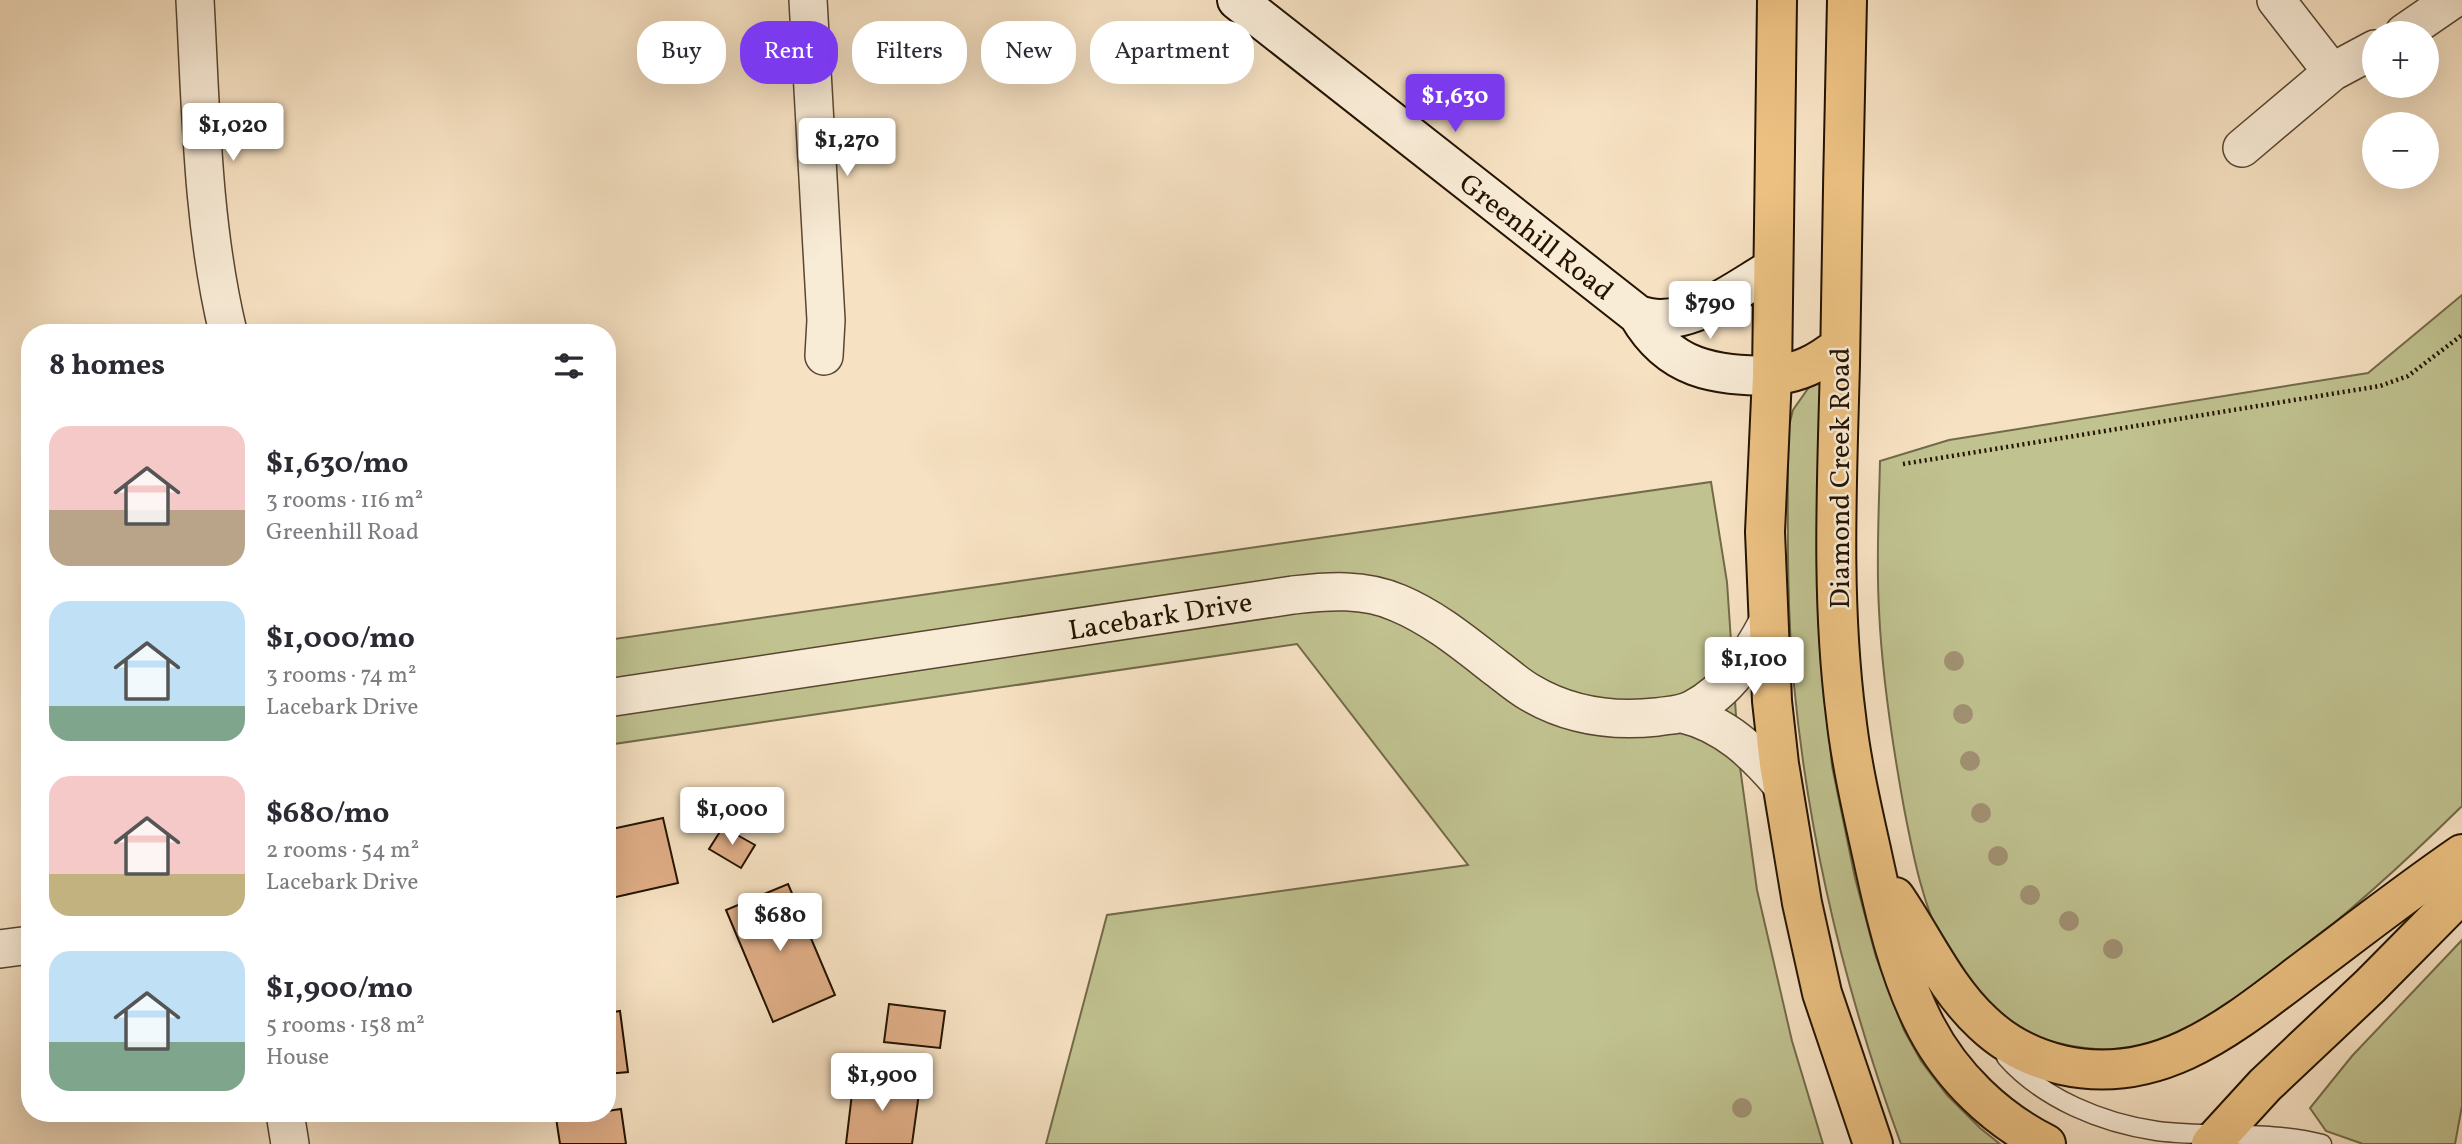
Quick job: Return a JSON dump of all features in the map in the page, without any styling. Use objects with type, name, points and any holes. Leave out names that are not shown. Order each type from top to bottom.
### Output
[{"type":"main road","points":[[1777,0],[1772,376],[1765,532],[1772,701],[1782,785],[1802,903],[1822,993],[1873,1144]]},
{"type":"main road","name":"Diamond Creek Road","points":[[1847,0],[1837,546],[1842,682],[1851,749],[1876,874],[1890,928],[1924,1025],[1935,1043],[1981,1099],[2026,1134],[2046,1144]]},
{"type":"main road","name":"Greenhill Road","points":[[1772,376],[1797,372],[1822,360],[1840,346]]},
{"type":"main road","points":[[1876,874],[1896,899],[1953,988],[1970,1009],[2009,1044],[2057,1064],[2109,1070],[2159,1063],[2203,1042],[2244,1016],[2462,854]]},
{"type":"main road","points":[[2215,1139],[2265,1085],[2370,986],[2462,892]]},
{"type":"street","points":[[195,0],[208,221],[227,324]]},
{"type":"street","points":[[808,0],[826,320],[824,356]]},
{"type":"street","name":"Greenhill Road","points":[[1237,0],[1638,315],[1664,349],[1691,366],[1728,375],[1772,376]]},
{"type":"street","points":[[2276,0],[2332,72]]},
{"type":"street","points":[[2421,21],[2452,0]]},
{"type":"street","points":[[2242,148],[2332,72],[2362,56]]},
{"type":"street","name":"Greenhill Road","points":[[1638,315],[1660,319],[1694,311],[1772,269]]},
{"type":"street","name":"Lacebark Drive","points":[[616,697],[1293,594],[1362,592],[1395,601],[1424,616],[1451,633],[1527,691],[1553,705],[1581,715],[1611,719],[1683,714],[1693,716],[1727,733],[1764,764],[1782,785]]},
{"type":"street","name":"Lacebark Drive","points":[[1683,714],[1709,699],[1728,682],[1749,655],[1768,622]]},
{"type":"street","points":[[0,949],[21,946]]},
{"type":"street","points":[[286,1122],[290,1144]]},
{"type":"lane","points":[[1970,1009],[2010,1061],[2046,1090],[2069,1104],[2125,1125],[2158,1131],[2215,1139],[2268,1137],[2322,1144]]},
{"type":"path","points":[[1903,464],[2380,386],[2408,376],[2462,335]]},
{"type":"green space","points":[[2462,295],[2462,806],[2395,870],[2326,930],[2237,999],[2179,1034],[2138,1047],[2112,1050],[2046,1040],[2018,1026],[1983,996],[1948,953],[1931,916],[1915,862],[1895,758],[1882,660],[1878,573],[1880,461],[1949,440],[2368,373]]},
{"type":"green space","points":[[1821,370],[1822,658],[1832,766],[1855,878],[1876,957],[1904,1030],[1921,1061],[1947,1095],[2000,1144],[1901,1144],[1863,1032],[1832,918],[1809,802],[1801,744],[1791,653],[1789,589],[1788,430],[1793,410]]},
{"type":"green space","points":[[1711,482],[1727,582],[1739,760],[1757,890],[1792,1041],[1823,1144],[1046,1144],[1107,915],[1468,865],[1297,644],[616,744],[616,639]]},
{"type":"green space","points":[[2462,940],[2462,1106],[2455,1144],[2363,1144],[2326,1131],[2310,1108],[2352,1056]]},
{"type":"building","points":[[663,818],[678,883],[616,897],[616,828]]},
{"type":"building","points":[[723,827],[755,845],[741,868],[709,849]]},
{"type":"building","points":[[788,884],[835,995],[773,1022],[726,910]]},
{"type":"building","points":[[889,1004],[945,1011],[940,1048],[884,1042]]},
{"type":"building","points":[[620,1011],[628,1072],[616,1073],[616,1012]]},
{"type":"building","points":[[854,1077],[920,1086],[912,1144],[846,1144]]},
{"type":"building","points":[[621,1109],[626,1144],[560,1144],[557,1122],[616,1122],[616,1110]]}]
